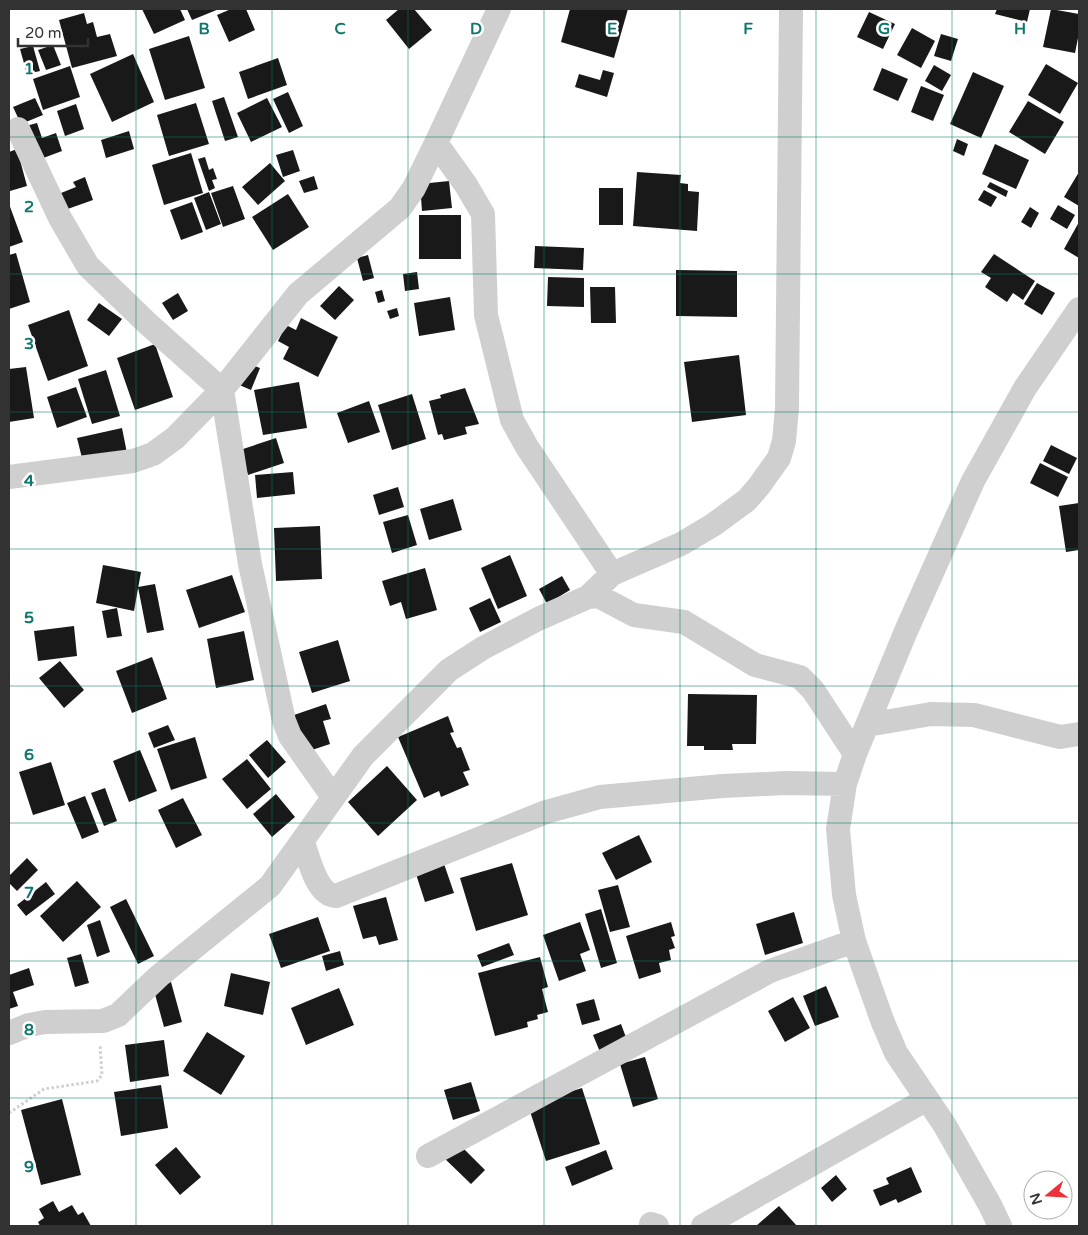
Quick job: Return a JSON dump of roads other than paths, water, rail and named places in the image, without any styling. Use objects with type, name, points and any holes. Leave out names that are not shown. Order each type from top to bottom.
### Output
[{"type":"street","points":[[9,477],[46,474],[144,458],[175,438],[222,390],[298,294],[400,208],[414,188],[499,9]]},
{"type":"street","points":[[588,597],[612,574],[681,544],[736,510],[760,486],[779,458],[784,441],[787,408],[791,9]]},
{"type":"street","points":[[18,129],[60,218],[88,266],[146,323],[222,390],[250,564],[284,721],[290,736],[333,797]]},
{"type":"street","points":[[436,143],[466,185],[483,214],[486,315],[512,420],[527,447],[612,574]]},
{"type":"street","points":[[1000,1226],[964,1158],[896,1053],[863,971],[854,941],[844,896],[838,829],[845,784],[855,754],[906,631],[973,481],[1026,388],[1079,309]]},
{"type":"street","points":[[9,1033],[29,1025],[45,1022],[103,1021],[118,1015],[159,976],[270,886],[303,843],[363,756],[449,670],[483,648],[538,619],[588,597],[598,596],[634,615],[684,622],[755,665],[800,677],[813,690],[855,754]]},
{"type":"street","points":[[867,725],[930,714],[974,715],[1060,737],[1079,734]]},
{"type":"street","points":[[303,843],[319,884],[329,894],[336,896],[546,812],[600,797],[786,783],[845,784]]},
{"type":"street","points":[[428,1156],[770,971],[854,941]]},
{"type":"street","points":[[703,1226],[927,1099]]}]
